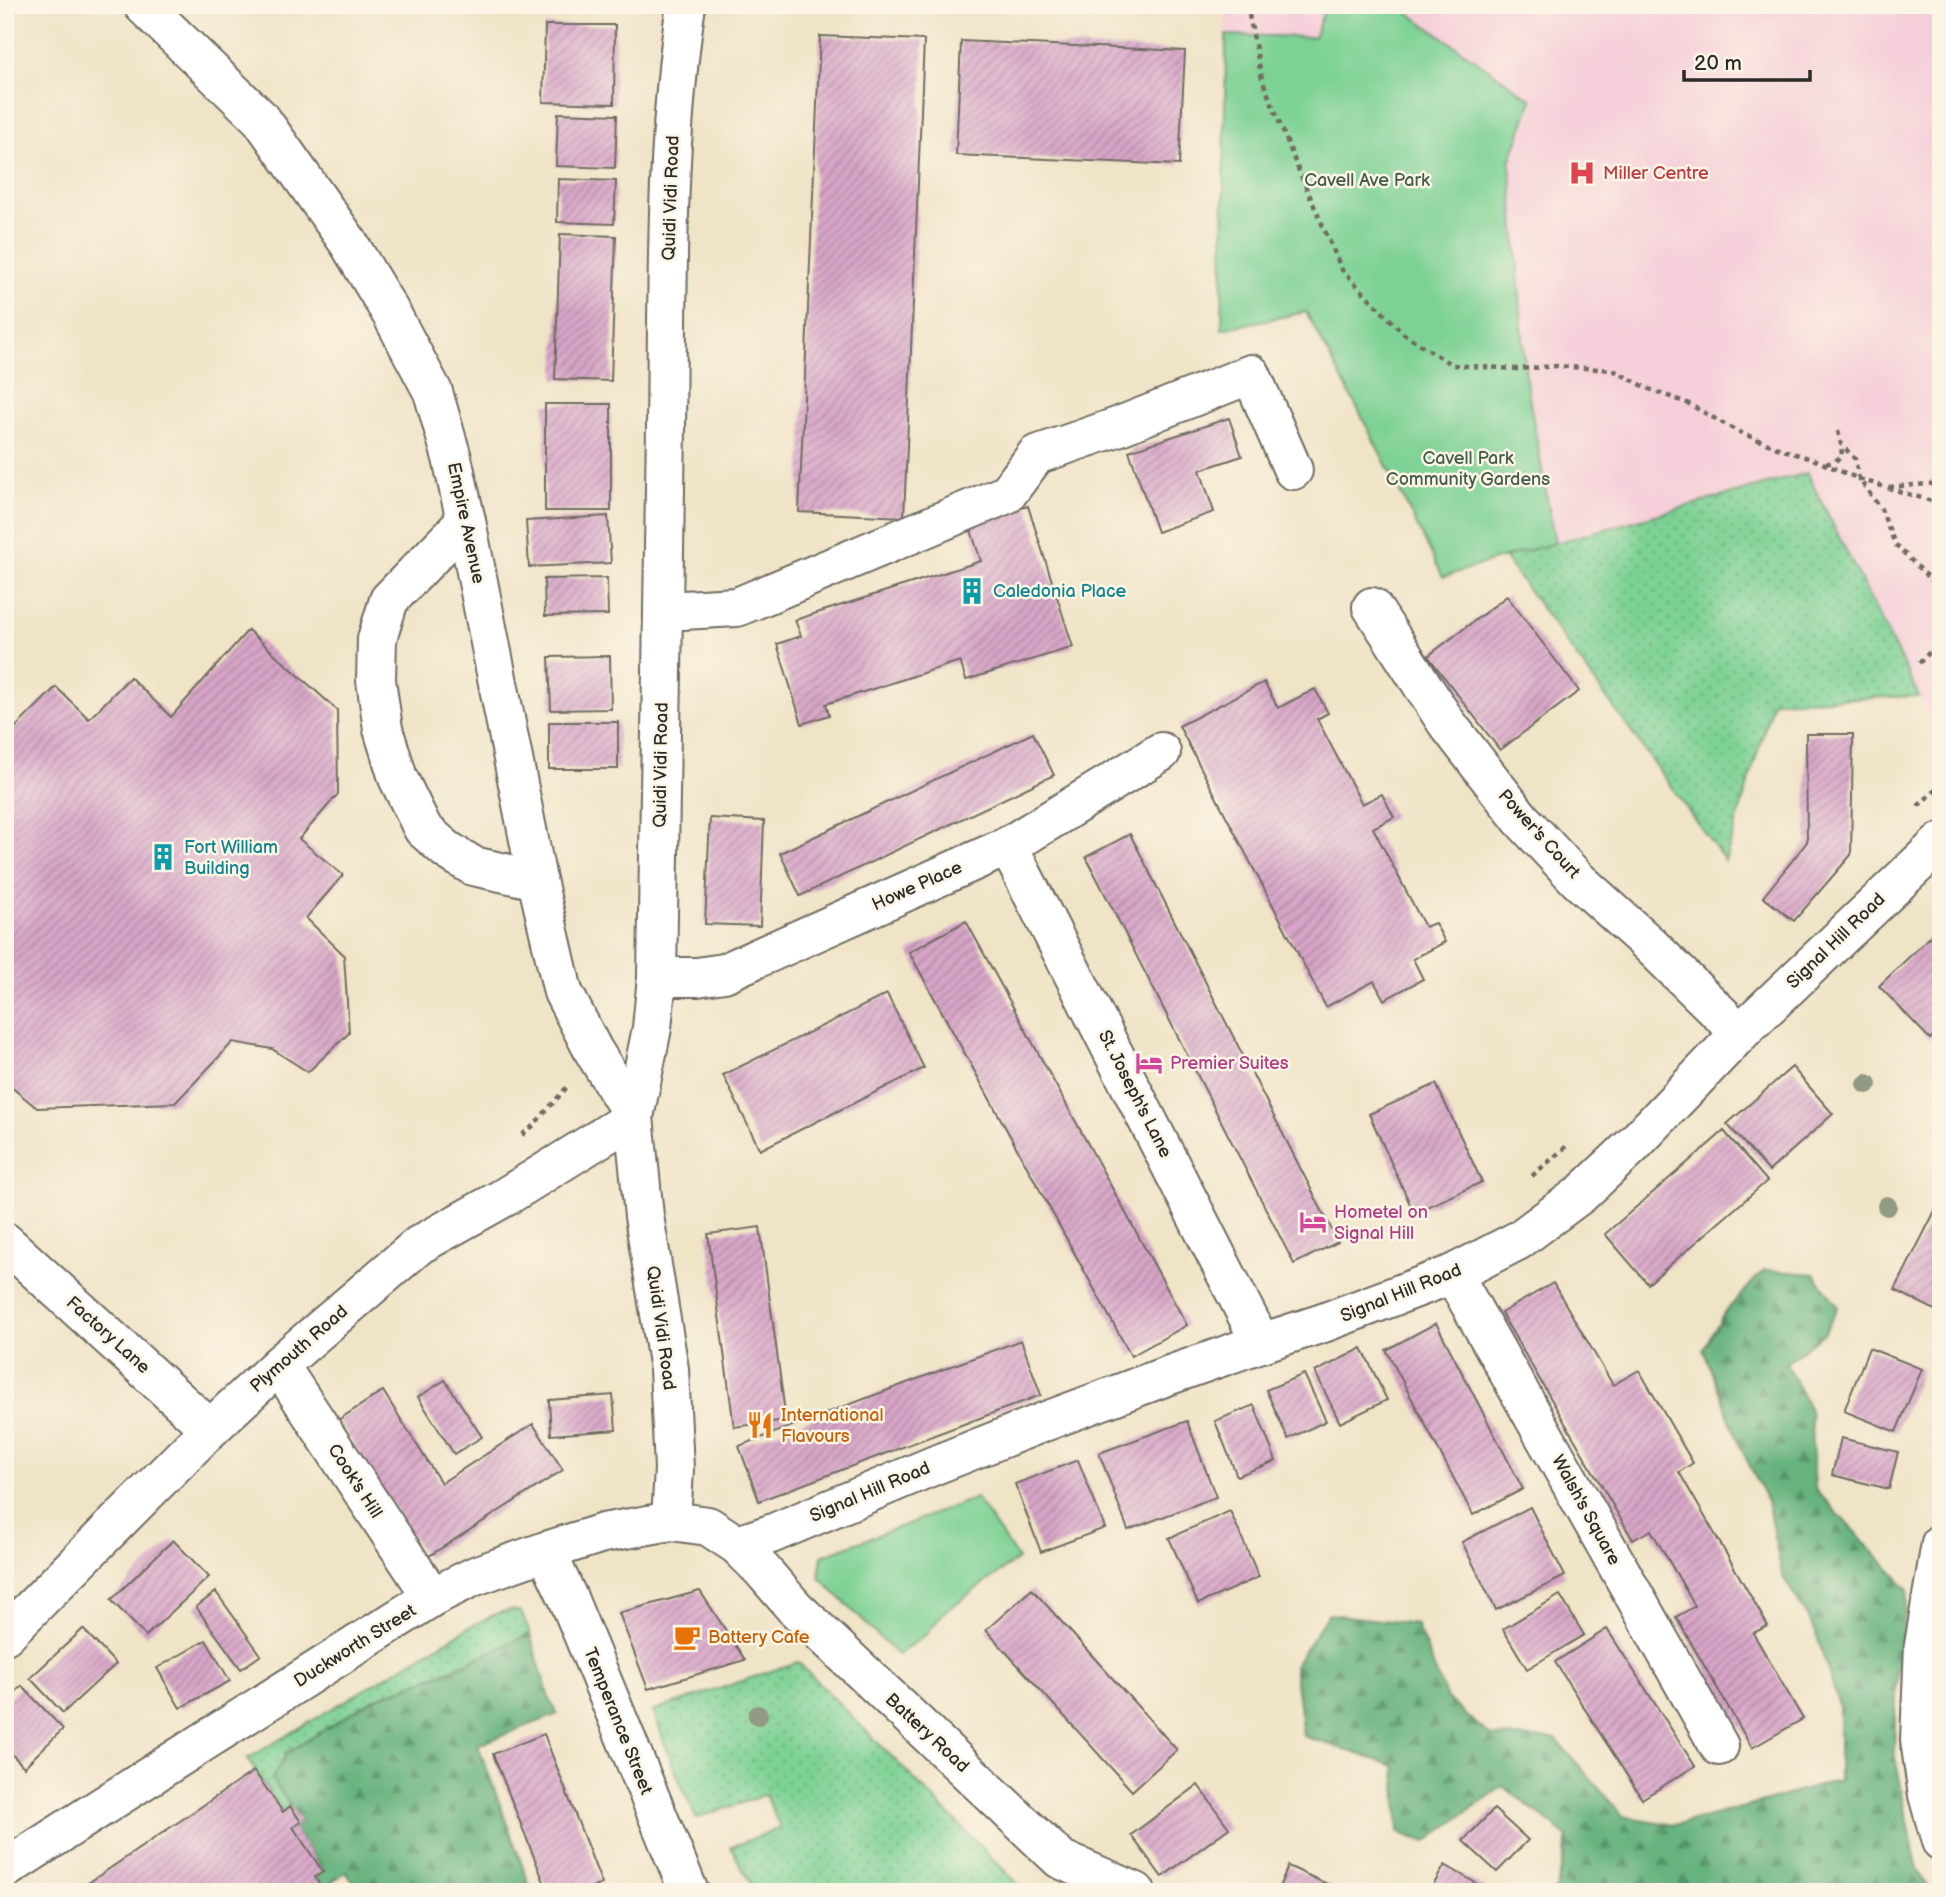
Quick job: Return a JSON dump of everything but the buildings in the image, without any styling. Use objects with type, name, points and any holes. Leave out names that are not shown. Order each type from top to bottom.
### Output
[{"type":"street","name":"Empire Avenue","points":[[143,5],[261,119],[348,243],[392,315],[433,392],[466,520],[537,880],[563,992],[593,1050],[634,1117]]},
{"type":"street","name":"Quidi Vidi Road","points":[[671,1521],[674,1469],[669,1369],[644,1216],[634,1117],[652,1028],[657,976],[669,253],[677,62],[686,5]]},
{"type":"street","points":[[664,611],[737,607],[1007,494],[1036,455],[1117,427],[1251,374],[1293,470]]},
{"type":"street","points":[[466,520],[389,600],[377,639],[376,680],[383,729],[398,778],[423,830],[447,850],[473,866],[537,880]]},
{"type":"street","name":"Power's Court","points":[[1372,607],[1446,722],[1521,819],[1578,880],[1740,1032]]},
{"type":"street","name":"Howe Place","points":[[657,976],[697,977],[724,973],[1008,846],[1161,752]]},
{"type":"street","name":"Signal Hill Road","points":[[737,1545],[771,1534],[1018,1433],[1453,1274],[1519,1240],[1581,1194],[1633,1145],[1740,1032],[1941,842]]},
{"type":"street","name":"St. Joseph's Lane","points":[[1008,846],[1261,1343]]},
{"type":"street","name":"Plymouth Road","points":[[5,1635],[210,1429],[279,1365],[419,1245],[505,1197],[634,1117]]},
{"type":"street","name":"Factory Lane","points":[[5,1242],[210,1429]]},
{"type":"street","name":"Walsh's Square","points":[[1453,1274],[1719,1746]]},
{"type":"street","name":"Cook's Hill","points":[[279,1365],[432,1597]]},
{"type":"street","name":"Duckworth Street","points":[[5,1869],[432,1597],[475,1576],[604,1533],[671,1521],[708,1526],[737,1545]]},
{"type":"street","points":[[1941,1543],[1924,1645],[1920,1740],[1928,1795],[1941,1841]]},
{"type":"street","name":"Battery Road","points":[[737,1545],[794,1607],[1068,1875],[1121,1884],[1136,1892]]},
{"type":"street","name":"Temperance Street","points":[[546,1551],[568,1598],[689,1892]]},
{"type":"path","points":[[1247,5],[1262,79],[1342,270],[1404,334],[1452,365],[1517,369],[1557,366],[1613,370],[1649,389],[1687,403],[1737,431],[1780,449],[1885,488],[1941,504]]},
{"type":"path","points":[[1825,464],[1842,456],[1838,431]]},
{"type":"path","points":[[1841,444],[1855,459],[1859,479],[1881,509],[1895,544],[1937,586],[1941,583]]},
{"type":"path","points":[[1885,488],[1941,483]]},
{"type":"path","points":[[1919,663],[1941,641]]},
{"type":"shaded area","name":"Miller Centre","points":[[1226,5],[1941,5],[1941,742],[1807,473],[1504,557],[1443,577],[1306,312],[1222,329]]},
{"type":"green space","name":"Cavell Ave Park","points":[[1326,5],[1397,5],[1532,100],[1510,162],[1526,380],[1555,543],[1443,577],[1306,312],[1222,329],[1226,35],[1314,37]]},
{"type":"green space","points":[[1807,473],[1919,696],[1773,701],[1725,861],[1504,557]]},
{"type":"green space","points":[[1764,1270],[1814,1274],[1838,1306],[1825,1332],[1786,1363],[1810,1410],[1815,1489],[1908,1589],[1897,1673],[1894,1752],[1917,1867],[1930,1892],[1553,1892],[1557,1888],[1568,1837],[1503,1786],[1426,1842],[1399,1833],[1395,1766],[1303,1736],[1294,1666],[1328,1614],[1416,1624],[1447,1699],[1491,1736],[1556,1739],[1623,1816],[1674,1825],[1839,1780],[1839,1706],[1815,1630],[1782,1575],[1767,1501],[1740,1446],[1703,1349],[1725,1312]]},
{"type":"green space","points":[[976,1498],[1018,1559],[944,1612],[927,1634],[897,1655],[819,1577],[822,1556]]},
{"type":"green space","points":[[510,1610],[521,1612],[530,1634],[451,1670],[374,1699],[272,1778],[290,1806],[283,1812],[247,1759],[475,1624]]},
{"type":"green space","points":[[530,1634],[550,1701],[558,1714],[478,1745],[532,1892],[360,1892],[346,1872],[322,1888],[315,1877],[323,1871],[293,1827],[301,1822],[272,1778],[287,1753],[374,1699],[451,1670]]},
{"type":"green space","points":[[798,1662],[1026,1892],[755,1892],[731,1847],[780,1828],[766,1795],[696,1818],[653,1711]]},
{"type":"place","name":"Miller Centre","points":[[1582,173]]},
{"type":"place","name":"Caledonia Place","points":[[972,591]]},
{"type":"place","name":"Fort William Building","points":[[163,857]]},
{"type":"place","name":"Premier Suites","points":[[1149,1063]]},
{"type":"place","name":"Hometel on Signal Hill","points":[[1313,1222]]},
{"type":"place","name":"International Flavours","points":[[760,1425]]},
{"type":"place","name":"Battery Cafe","points":[[687,1637]]},
{"type":"park label","name":"Cavell Park Community Gardens","points":[[1468,468]]}]
